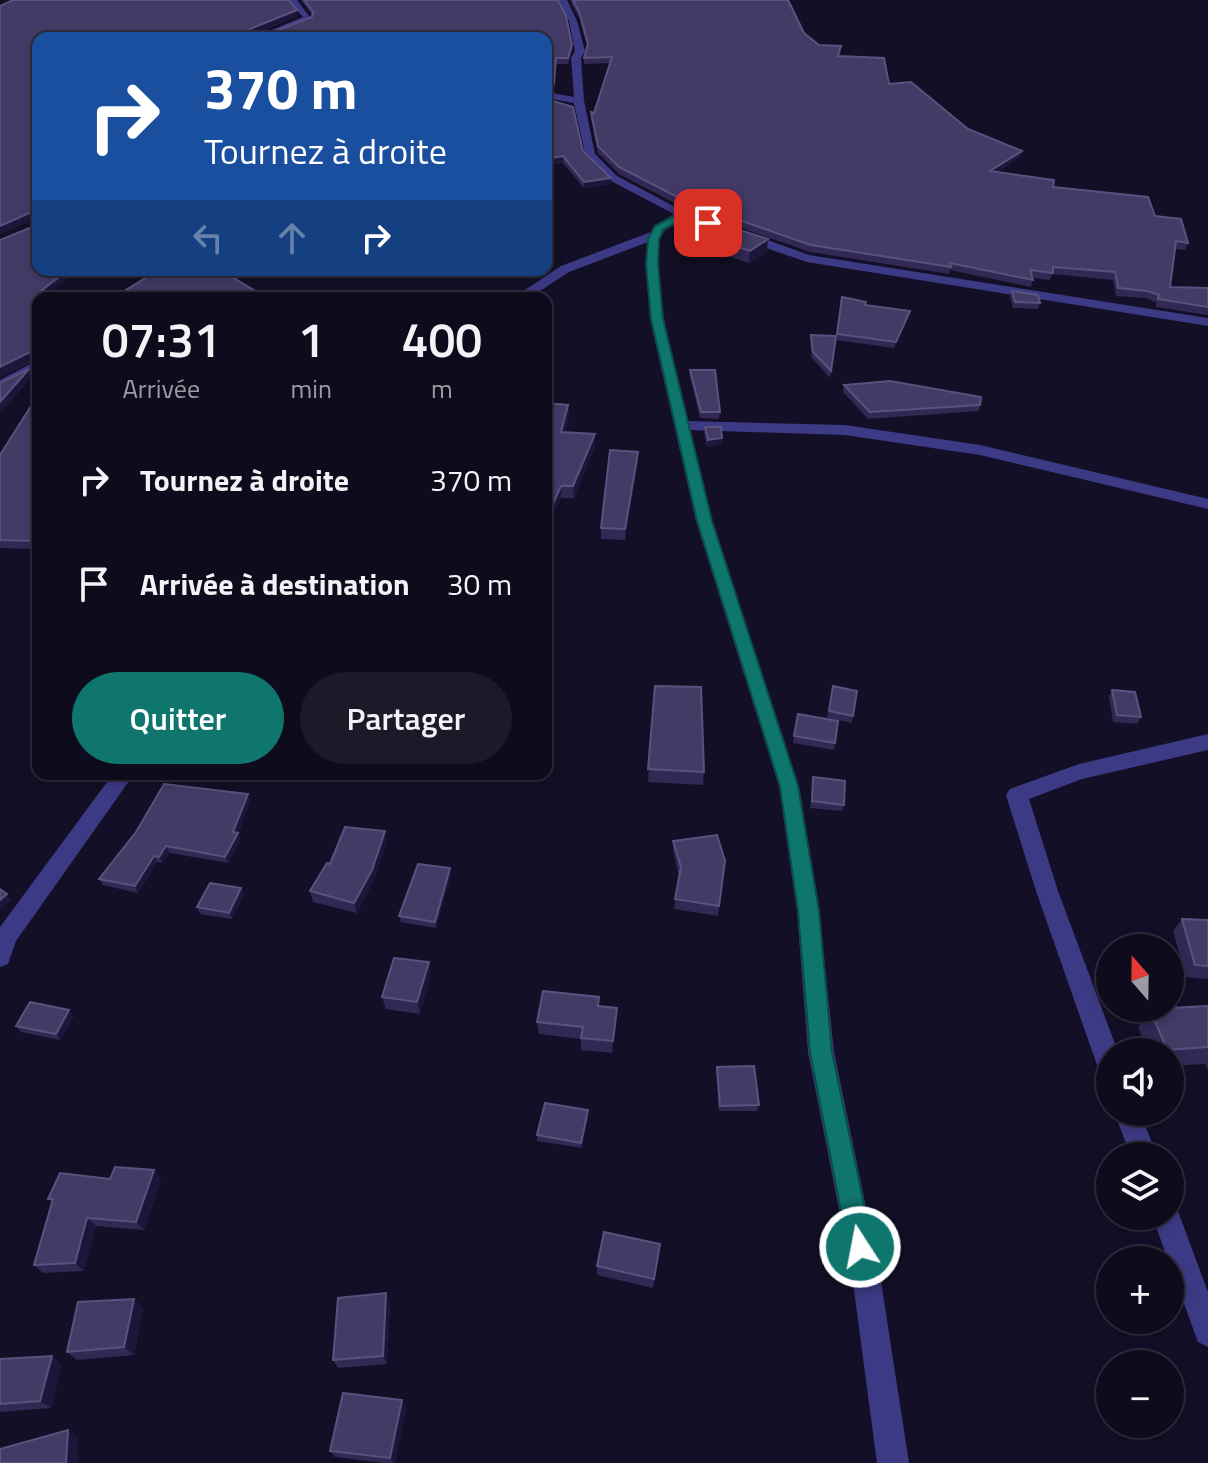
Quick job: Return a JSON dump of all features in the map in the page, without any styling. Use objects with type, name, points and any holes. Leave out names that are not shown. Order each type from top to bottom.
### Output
[{"type":"street","points":[[273,32],[309,18],[292,0]]},
{"type":"street","points":[[563,0],[565,10],[574,22],[575,41],[580,51],[576,58],[579,101],[590,155],[613,178],[681,215],[708,223]]},
{"type":"street","points":[[552,96],[579,101]]},
{"type":"street","points":[[681,215],[659,228],[655,235],[652,264],[657,319],[704,521],[789,786],[808,911],[821,1052],[866,1275],[893,1463]]},
{"type":"street","points":[[722,228],[807,258],[1208,322]]},
{"type":"street","points":[[529,292],[565,269],[655,235]]},
{"type":"street","points":[[0,386],[32,367]]},
{"type":"street","points":[[681,425],[845,430],[965,448],[1208,504]]},
{"type":"street","points":[[1100,1038],[1047,891],[1017,795],[1079,772],[1208,742]]},
{"type":"street","points":[[0,957],[6,937],[120,780]]},
{"type":"street","points":[[1171,1230],[1208,1332]]},
{"type":"building","points":[[13,0],[289,0],[297,10],[250,29],[249,32],[32,32],[32,212],[0,226],[0,6]]},
{"type":"building","points":[[304,0],[558,0],[566,16],[572,45],[568,58],[556,58],[554,84],[552,32],[273,32],[312,17],[313,12]]},
{"type":"building","points":[[573,0],[788,0],[804,33],[819,45],[841,46],[838,56],[884,58],[889,84],[911,82],[968,129],[1022,151],[990,171],[1054,180],[1053,187],[1148,197],[1155,216],[1181,219],[1188,243],[1176,241],[1170,287],[1208,288],[1208,307],[1158,299],[1159,295],[1147,291],[1118,288],[1115,272],[1053,267],[1053,273],[1030,270],[1033,280],[950,263],[951,267],[811,245],[687,202],[619,167],[598,146],[591,112],[594,113],[612,57],[584,58],[588,44]]},
{"type":"building","points":[[552,96],[553,101],[573,107],[583,151],[611,178],[584,182],[563,156],[552,158]]},
{"type":"building","points":[[694,215],[768,239],[750,251],[675,226]]},
{"type":"building","points":[[32,227],[32,276],[60,276],[42,290],[50,292],[32,292],[32,351],[0,367],[0,240]]},
{"type":"building","points":[[149,276],[228,276],[257,292],[123,292]]},
{"type":"building","points":[[1012,291],[1038,295],[1040,303],[1015,302]]},
{"type":"building","points":[[842,297],[866,302],[865,305],[910,311],[896,342],[837,334]]},
{"type":"building","points":[[811,335],[836,336],[831,371],[813,352]]},
{"type":"building","points":[[29,369],[0,402],[0,383]]},
{"type":"building","points":[[690,370],[715,370],[720,412],[701,412]]},
{"type":"building","points":[[890,381],[981,397],[980,405],[870,412],[844,385]]},
{"type":"building","points":[[32,404],[32,541],[0,540],[0,455]]},
{"type":"building","points":[[552,404],[568,405],[561,432],[595,434],[573,486],[561,486],[552,506]]},
{"type":"building","points":[[705,427],[721,427],[722,438],[708,440]]},
{"type":"building","points":[[610,450],[638,452],[625,529],[601,528]]},
{"type":"building","points":[[655,686],[701,687],[704,772],[648,769]]},
{"type":"building","points":[[833,686],[857,691],[853,716],[829,711]]},
{"type":"building","points":[[1112,690],[1135,692],[1141,717],[1117,715]]},
{"type":"building","points":[[798,714],[838,721],[835,743],[794,736]]},
{"type":"building","points":[[813,777],[845,781],[844,805],[812,801]]},
{"type":"building","points":[[164,784],[248,794],[233,832],[238,833],[225,857],[166,846],[159,857],[154,856],[135,886],[99,879],[136,832]]},
{"type":"building","points":[[345,827],[385,831],[372,870],[354,903],[310,891],[327,863],[330,864]]},
{"type":"building","points":[[717,835],[725,861],[719,906],[675,899],[681,867],[673,841]]},
{"type":"building","points":[[418,864],[450,868],[435,922],[399,916]]},
{"type":"building","points":[[210,883],[241,888],[229,913],[197,907]]},
{"type":"building","points":[[1182,919],[1208,920],[1208,966],[1195,965]]},
{"type":"building","points":[[394,958],[429,962],[417,1002],[382,997]]},
{"type":"building","points":[[543,991],[599,997],[598,1006],[617,1008],[613,1041],[581,1038],[583,1027],[537,1022]]},
{"type":"building","points":[[30,1002],[69,1010],[56,1034],[16,1026]]},
{"type":"building","points":[[1208,1006],[1208,1047],[1184,1049],[1184,1038],[1162,1038],[1155,1022],[1184,1022],[1184,1007]]},
{"type":"building","points":[[754,1066],[759,1105],[720,1106],[717,1067]]},
{"type":"building","points":[[545,1103],[588,1110],[581,1143],[537,1135]]},
{"type":"building","points":[[115,1167],[154,1170],[136,1222],[87,1218],[75,1263],[34,1265],[53,1199],[48,1199],[60,1173],[110,1179]]},
{"type":"building","points":[[604,1232],[660,1244],[654,1279],[597,1266]]},
{"type":"building","points":[[386,1293],[383,1356],[333,1360],[338,1298]]},
{"type":"building","points":[[134,1299],[124,1347],[67,1352],[78,1302]]},
{"type":"building","points":[[52,1356],[40,1401],[0,1404],[0,1359]]},
{"type":"building","points":[[343,1393],[402,1400],[390,1458],[330,1451]]},
{"type":"building","points":[[68,1430],[66,1463],[0,1463],[0,1449]]},
{"type":"route","points":[[708,223],[681,215],[659,228],[654,239],[652,264],[657,319],[704,521],[789,786],[808,911],[821,1052],[860,1247]]}]
